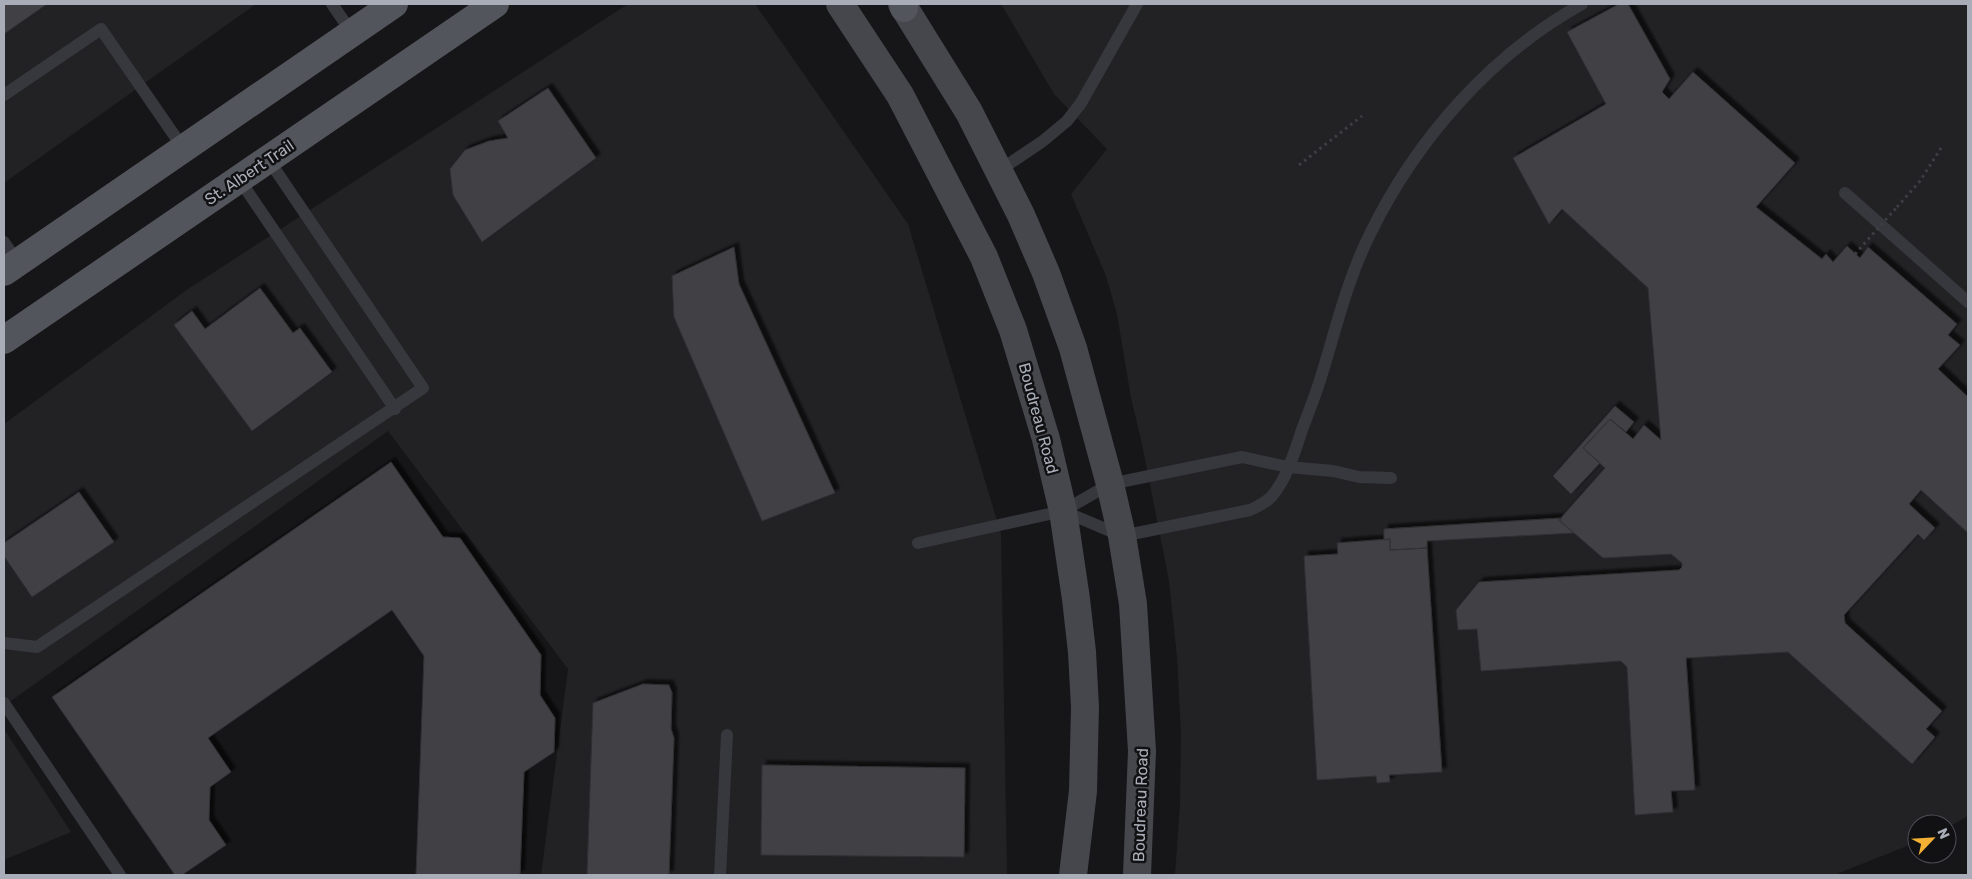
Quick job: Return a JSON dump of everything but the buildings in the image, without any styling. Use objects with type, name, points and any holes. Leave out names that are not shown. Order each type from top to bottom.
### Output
[{"type":"main road","points":[[8,259],[183,148],[394,4]]},
{"type":"main road","name":"Boudreau Road","points":[[840,4],[900,95],[984,257],[1013,330],[1030,380],[1046,438],[1063,511],[1076,599],[1085,707],[1082,791],[1073,875]]},
{"type":"main road","name":"Boudreau Road","points":[[903,5],[969,112],[1000,170],[1046,273],[1073,348],[1110,484],[1122,536],[1133,604],[1142,751],[1137,875]]},
{"type":"main road","name":"St. Albert Trail","points":[[4,340],[239,178],[495,6]]},
{"type":"lane","points":[[332,4],[352,33]]},
{"type":"lane","points":[[1000,170],[1043,141],[1067,121],[1081,103],[1137,4]]},
{"type":"lane","points":[[1063,511],[1122,536],[1256,507],[1262,505],[1272,496],[1288,467],[1321,378],[1336,320],[1354,268],[1370,233],[1393,193],[1421,150],[1448,114],[1470,90],[1510,52],[1535,33],[1582,4]]},
{"type":"lane","points":[[4,95],[101,28],[183,148]]},
{"type":"lane","points":[[4,643],[38,647],[395,409],[423,388],[268,159]]},
{"type":"lane","points":[[239,178],[395,409]]},
{"type":"lane","points":[[1845,193],[1968,302]]},
{"type":"lane","points":[[918,543],[1063,511],[1110,484],[1242,457],[1288,467],[1332,471],[1359,477],[1391,478]]},
{"type":"lane","points":[[4,703],[120,875]]},
{"type":"lane","points":[[720,875],[727,735]]},
{"type":"path","points":[[1299,166],[1362,116]]},
{"type":"path","points":[[1855,254],[1920,181],[1941,148]]},
{"type":"shaded area","points":[[4,4],[256,4],[4,183]]},
{"type":"shaded area","points":[[628,4],[755,4],[908,224],[1001,534],[1007,875],[541,875],[568,669],[388,431],[4,706],[4,424],[188,289]]},
{"type":"shaded area","points":[[1001,4],[1968,4],[1968,816],[1957,822],[1957,814],[1907,814],[1907,846],[1834,875],[1175,875],[1180,805],[1181,734],[1177,657],[1169,581],[1131,398],[1117,314],[1106,276],[1071,194],[1107,149],[1054,94]]},
{"type":"shaded area","points":[[4,729],[71,832],[4,860]]}]
